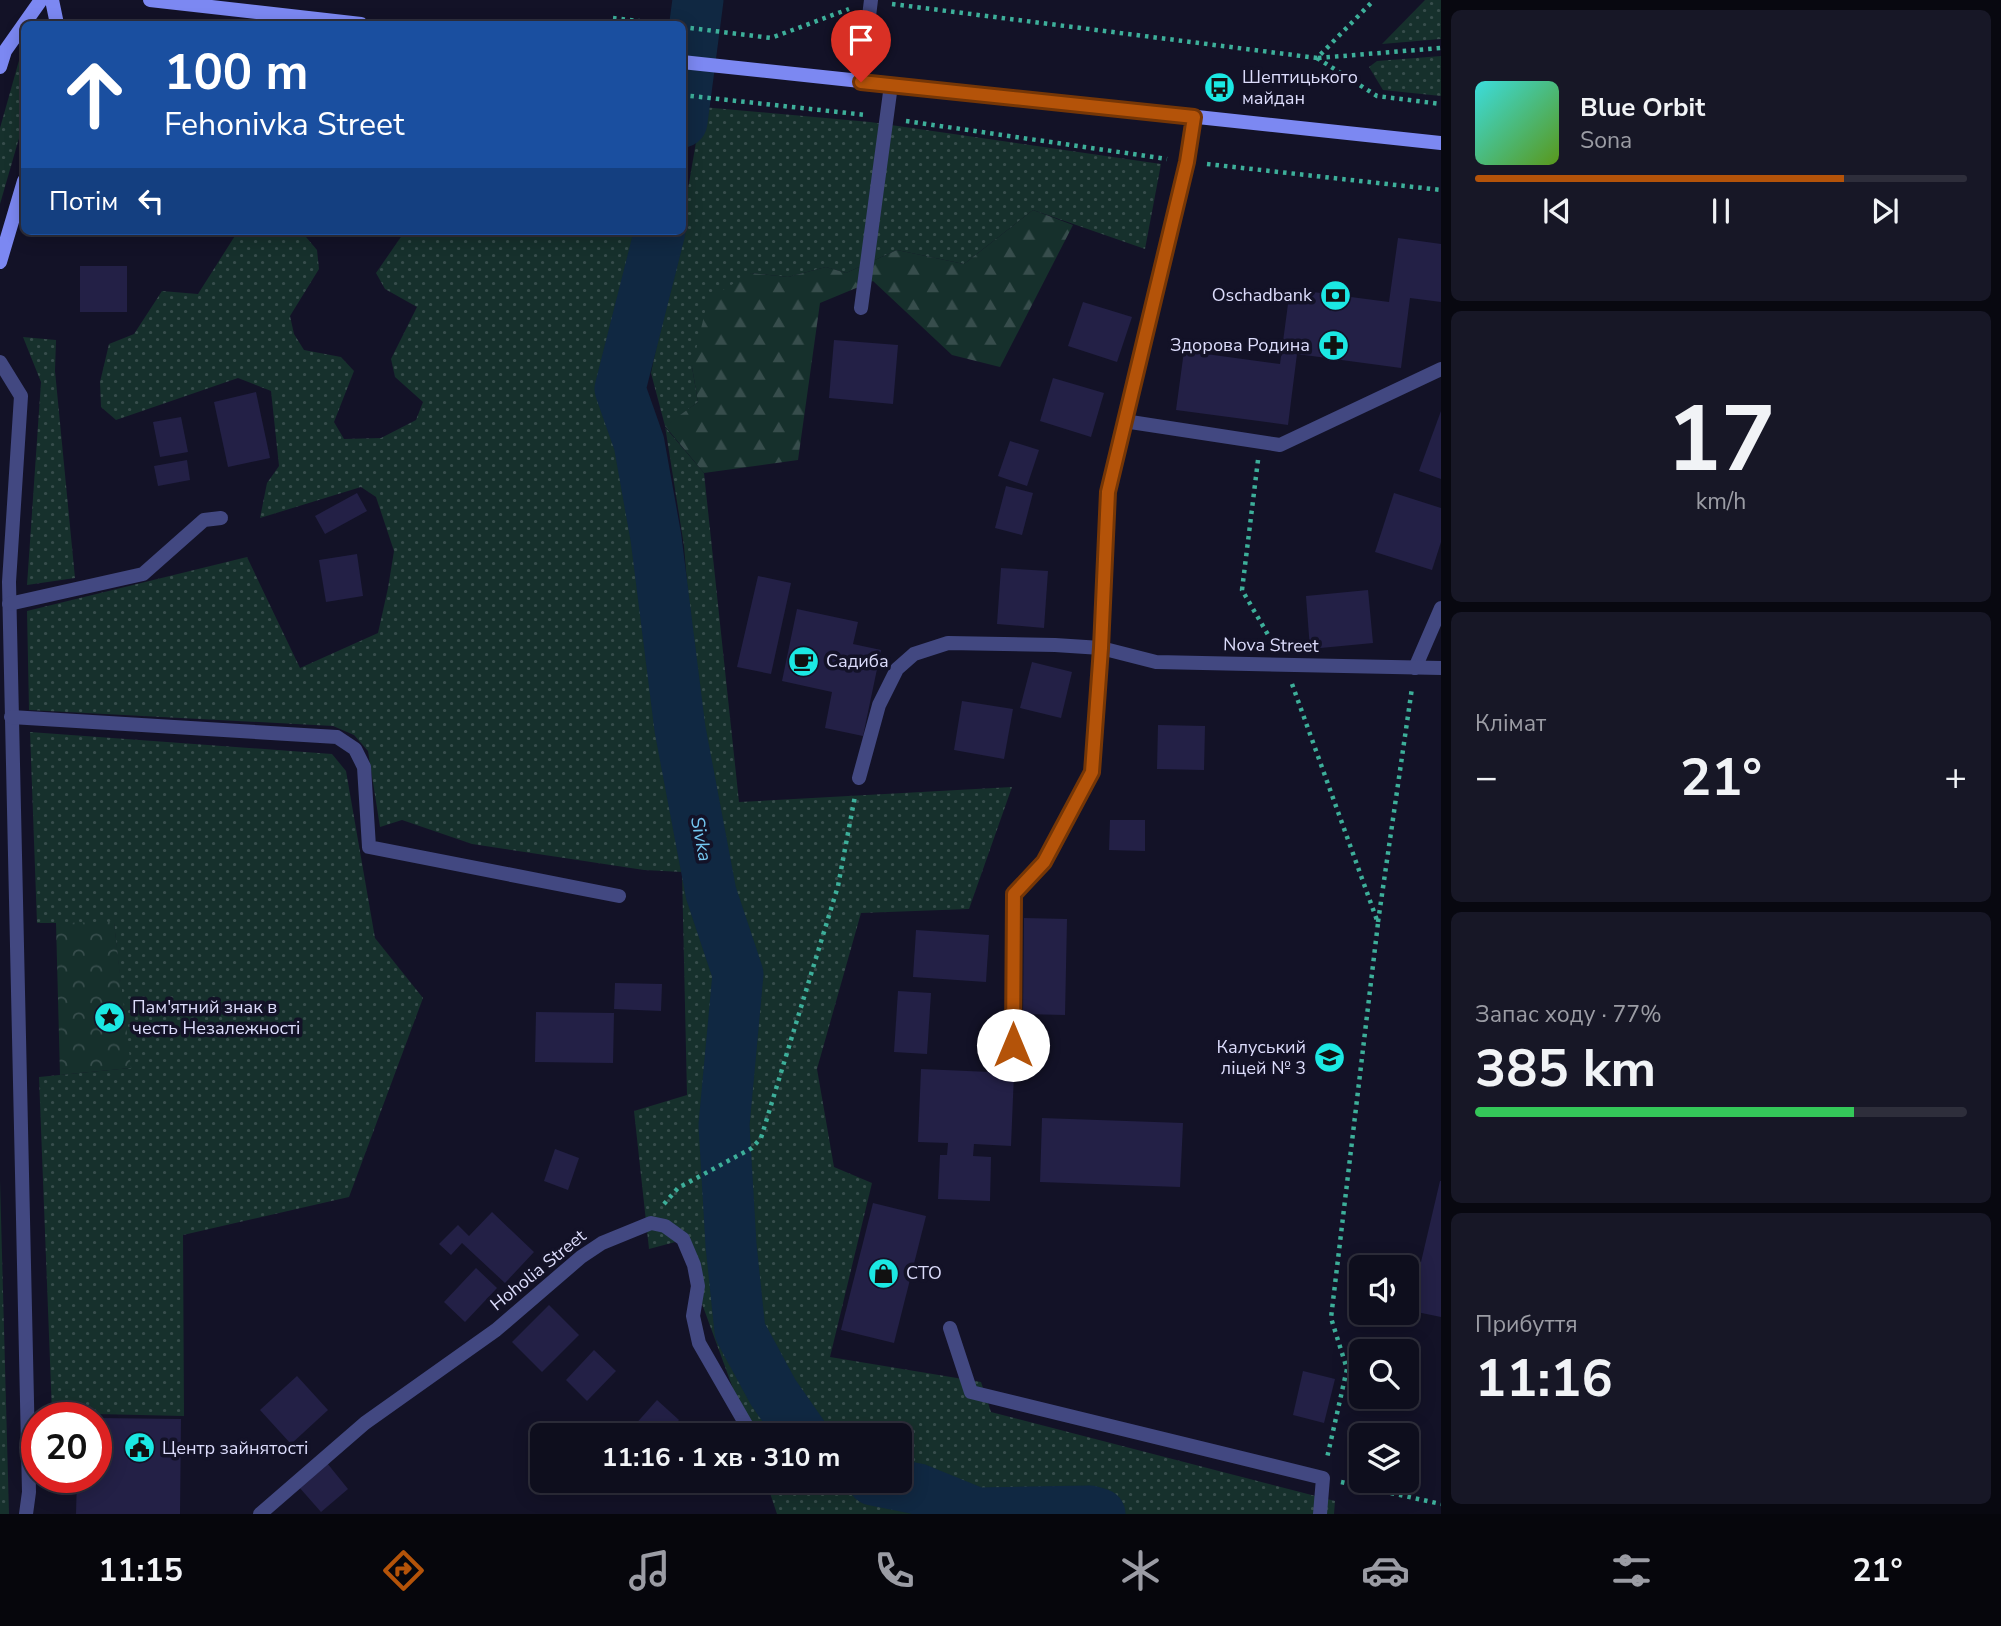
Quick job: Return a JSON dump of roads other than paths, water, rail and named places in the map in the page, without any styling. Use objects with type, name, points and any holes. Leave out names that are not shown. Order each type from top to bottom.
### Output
[{"type":"main road","points":[[26,21],[41,0]]},
{"type":"main road","points":[[52,0],[56,21]]},
{"type":"main road","points":[[150,0],[335,21]]},
{"type":"main road","points":[[0,67],[5,51],[21,28]]},
{"type":"main road","points":[[686,62],[1441,143]]},
{"type":"main road","points":[[0,262],[21,191]]},
{"type":"street","points":[[861,82],[871,0]]},
{"type":"street","points":[[861,308],[891,85]]},
{"type":"street","points":[[1013,1045],[1014,894],[1044,862],[1092,772],[1108,492],[1187,162],[1194,117]]},
{"type":"street","points":[[0,362],[22,396],[9,604],[29,1492],[26,1514]]},
{"type":"street","points":[[1124,421],[1280,445],[1441,369]]},
{"type":"street","points":[[9,604],[143,574],[204,520],[221,518]]},
{"type":"street","points":[[1415,668],[1441,608]]},
{"type":"street","name":"Nova Street","points":[[859,778],[879,705],[897,669],[914,654],[947,643],[1101,648],[1156,662],[1441,668]]},
{"type":"street","points":[[12,717],[337,737],[355,749],[364,766],[369,848],[619,896]]},
{"type":"street","name":"Hoholia Street","points":[[260,1514],[365,1423],[496,1330],[581,1257],[602,1243],[651,1223],[665,1226],[683,1239],[694,1265],[698,1286],[693,1316],[699,1343],[746,1423]]},
{"type":"street","points":[[950,1328],[971,1392],[1322,1478],[1320,1514]]},
{"type":"waterway","name":"Sivka","points":[[686,92],[698,0]]},
{"type":"waterway","name":"Sivka","points":[[659,235],[620,389],[639,443],[656,538],[680,729],[711,893],[738,974],[724,1125],[731,1245],[740,1331],[773,1392],[795,1423]]},
{"type":"waterway","name":"Sivka","points":[[912,1488],[977,1513],[1090,1511],[1100,1514]]},
{"type":"place","name":"Шептицького майдан","points":[[1219,87]]},
{"type":"place","name":"Oschadbank","points":[[1335,295]]},
{"type":"place","name":"Здорова Родина","points":[[1333,345]]},
{"type":"place","name":"Садиба","points":[[803,661]]},
{"type":"place","name":"Пам'ятний знак в честь Незалежності","points":[[109,1017]]},
{"type":"place","name":"Калуський ліцей № 3","points":[[1329,1057]]},
{"type":"place","name":"СТО","points":[[883,1273]]},
{"type":"place","name":"Центр зайнятості","points":[[139,1448]]}]
